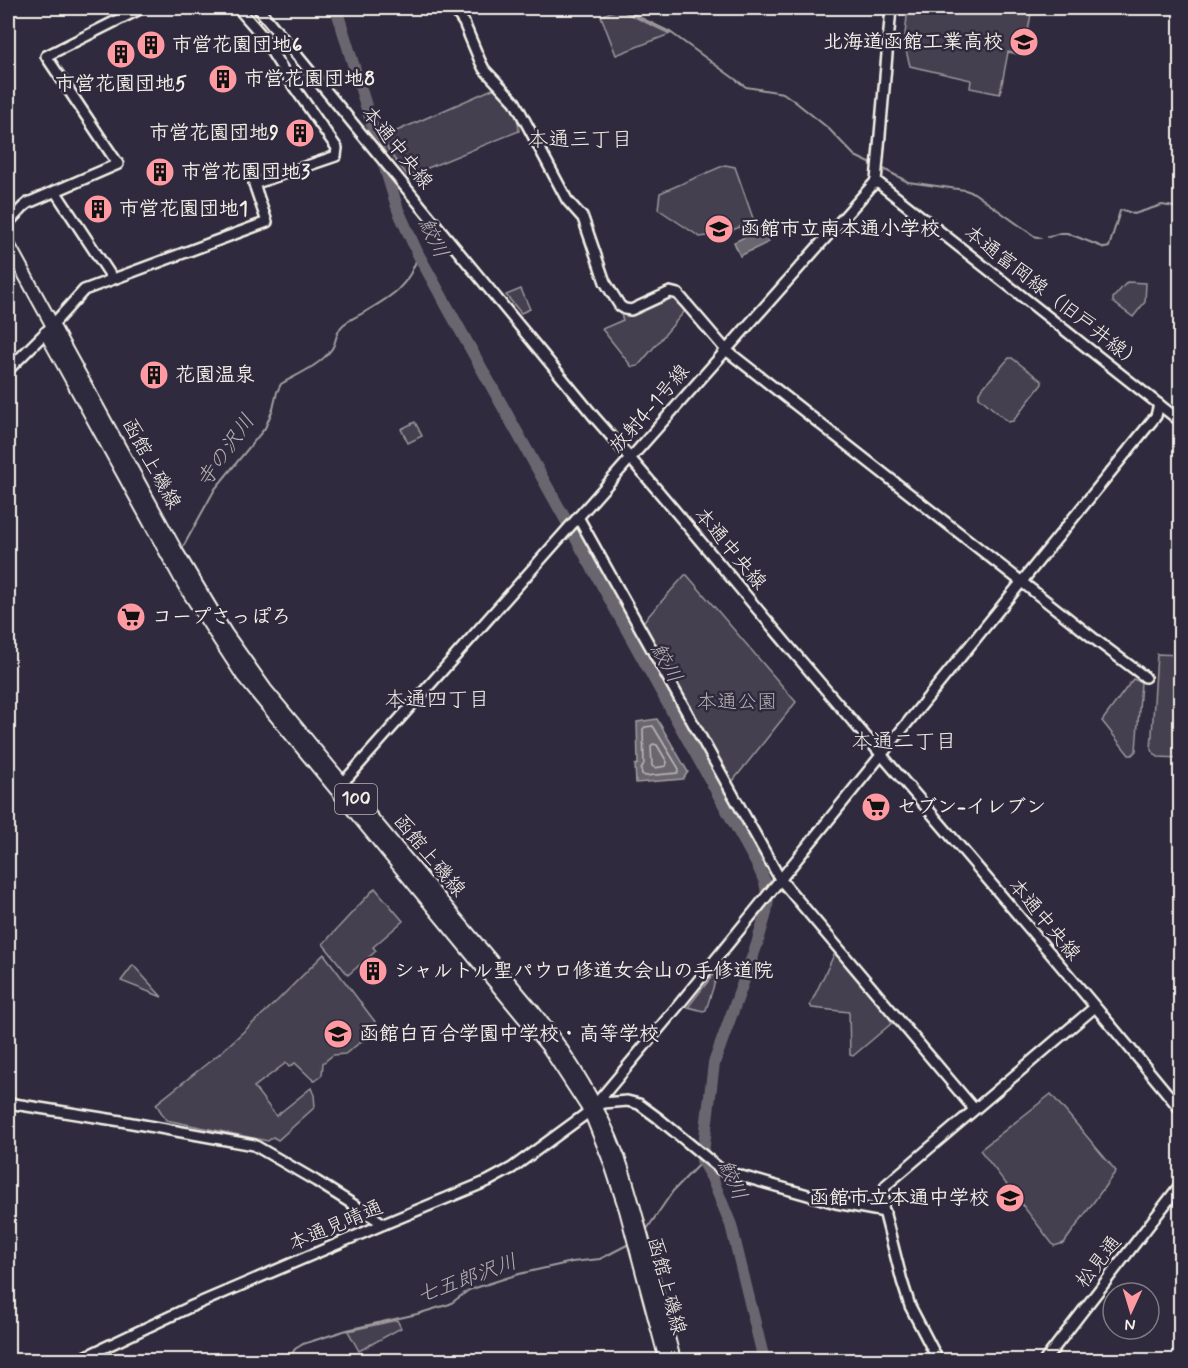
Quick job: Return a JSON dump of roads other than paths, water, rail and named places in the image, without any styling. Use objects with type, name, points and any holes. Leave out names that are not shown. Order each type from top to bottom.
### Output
[{"type":"main road","name":"函館上磯線","points":[[8,244],[49,329],[195,603],[243,676],[339,786],[383,844],[549,1048],[593,1108],[618,1157],[634,1207],[674,1360]]},
{"type":"main road","name":"函館上磯線","points":[[8,262],[49,329]]},
{"type":"main road","name":"函館上磯線","points":[[593,1108],[618,1184],[666,1360]]},
{"type":"street","points":[[8,223],[23,207],[118,164],[46,56],[142,8]]},
{"type":"street","points":[[8,370],[84,290],[267,222],[254,184],[336,156],[337,148],[259,32],[238,8]]},
{"type":"street","name":"本通中央線","points":[[258,8],[596,419],[882,754],[1180,1109]]},
{"type":"street","points":[[454,8],[464,23],[484,69],[515,102],[567,200],[583,219],[605,282],[620,306],[631,310],[667,293],[676,292],[726,350],[1145,677]]},
{"type":"street","points":[[877,171],[891,8]]},
{"type":"street","name":"放射4-1号線","points":[[339,786],[726,350],[877,171]]},
{"type":"street","name":"本通富岡線（旧戸井線）","points":[[877,171],[1180,421]]},
{"type":"street","points":[[55,191],[113,279]]},
{"type":"street","points":[[593,1108],[1156,416],[1159,404]]},
{"type":"street","points":[[577,519],[780,879],[974,1109]]},
{"type":"street","points":[[938,1360],[910,1306],[895,1256],[883,1207],[886,1185],[1095,1007]]},
{"type":"street","points":[[593,1108],[603,1103],[627,1101],[639,1104],[720,1169],[768,1185],[836,1203],[885,1212]]},
{"type":"street","points":[[8,1103],[254,1145],[384,1224]]},
{"type":"street","name":"本通見晴通","points":[[78,1360],[190,1307],[480,1185],[512,1168],[593,1108]]},
{"type":"street","name":"松見通","points":[[1045,1360],[1180,1185]]},
{"type":"water","points":[[762,229],[769,242],[740,256],[734,242]]},
{"type":"water","points":[[657,719],[688,772],[683,779],[636,783],[637,722]]},
{"type":"waterway","name":"鮫川","points":[[336,8],[398,210],[418,254],[765,882],[768,899],[766,913],[714,1063],[702,1161],[712,1178],[731,1225],[764,1360]]},
{"type":"waterway","points":[[620,8],[670,32],[746,87],[783,93],[828,128],[855,156],[874,165]]},
{"type":"waterway","points":[[880,167],[908,182],[974,193],[1034,236],[1041,238]]},
{"type":"waterway","points":[[1048,237],[1067,233],[1105,248],[1109,247],[1120,211],[1134,214],[1162,205],[1180,208]]},
{"type":"waterway","name":"寺の沢川","points":[[183,547],[215,489],[265,428],[281,384],[321,361],[333,347],[343,325],[391,296],[410,274],[418,254]]},
{"type":"waterway","name":"七五郎沢川","points":[[647,1229],[673,1191],[702,1161]]},
{"type":"waterway","name":"七五郎沢川","points":[[288,1360],[295,1349],[303,1344],[347,1330],[450,1304],[469,1290],[519,1274],[572,1262],[600,1259],[627,1245]]},
{"type":"place","name":"北海道函館工業高校","points":[[1024,42]]},
{"type":"place","name":"市営花園団地6","points":[[151,45]]},
{"type":"place","name":"市営花園団地5","points":[[121,54]]},
{"type":"place","name":"市営花園団地8","points":[[223,79]]},
{"type":"place","name":"市営花園団地9","points":[[300,133]]},
{"type":"place","name":"市営花園団地3","points":[[160,172]]},
{"type":"place","name":"市営花園団地1","points":[[98,209]]},
{"type":"place","name":"函館市立南本通小学校","points":[[719,229]]},
{"type":"place","name":"花園温泉","points":[[154,375]]},
{"type":"place","name":"コープさっぽろ","points":[[131,617]]},
{"type":"place","name":"セブン-イレブン","points":[[876,807]]},
{"type":"place","name":"シャルトル聖パウロ修道女会山の手修道院","points":[[373,971]]},
{"type":"place","name":"函館白百合学園中学校・高等学校","points":[[338,1034]]},
{"type":"place","name":"函館市立本通中学校","points":[[1010,1198]]},
{"type":"district","name":"本通三丁目","points":[[580,140]]},
{"type":"district","name":"本通四丁目","points":[[437,700]]},
{"type":"district","name":"本通二丁目","points":[[904,742]]},
{"type":"park label","name":"本通公園","points":[[737,702]]}]
